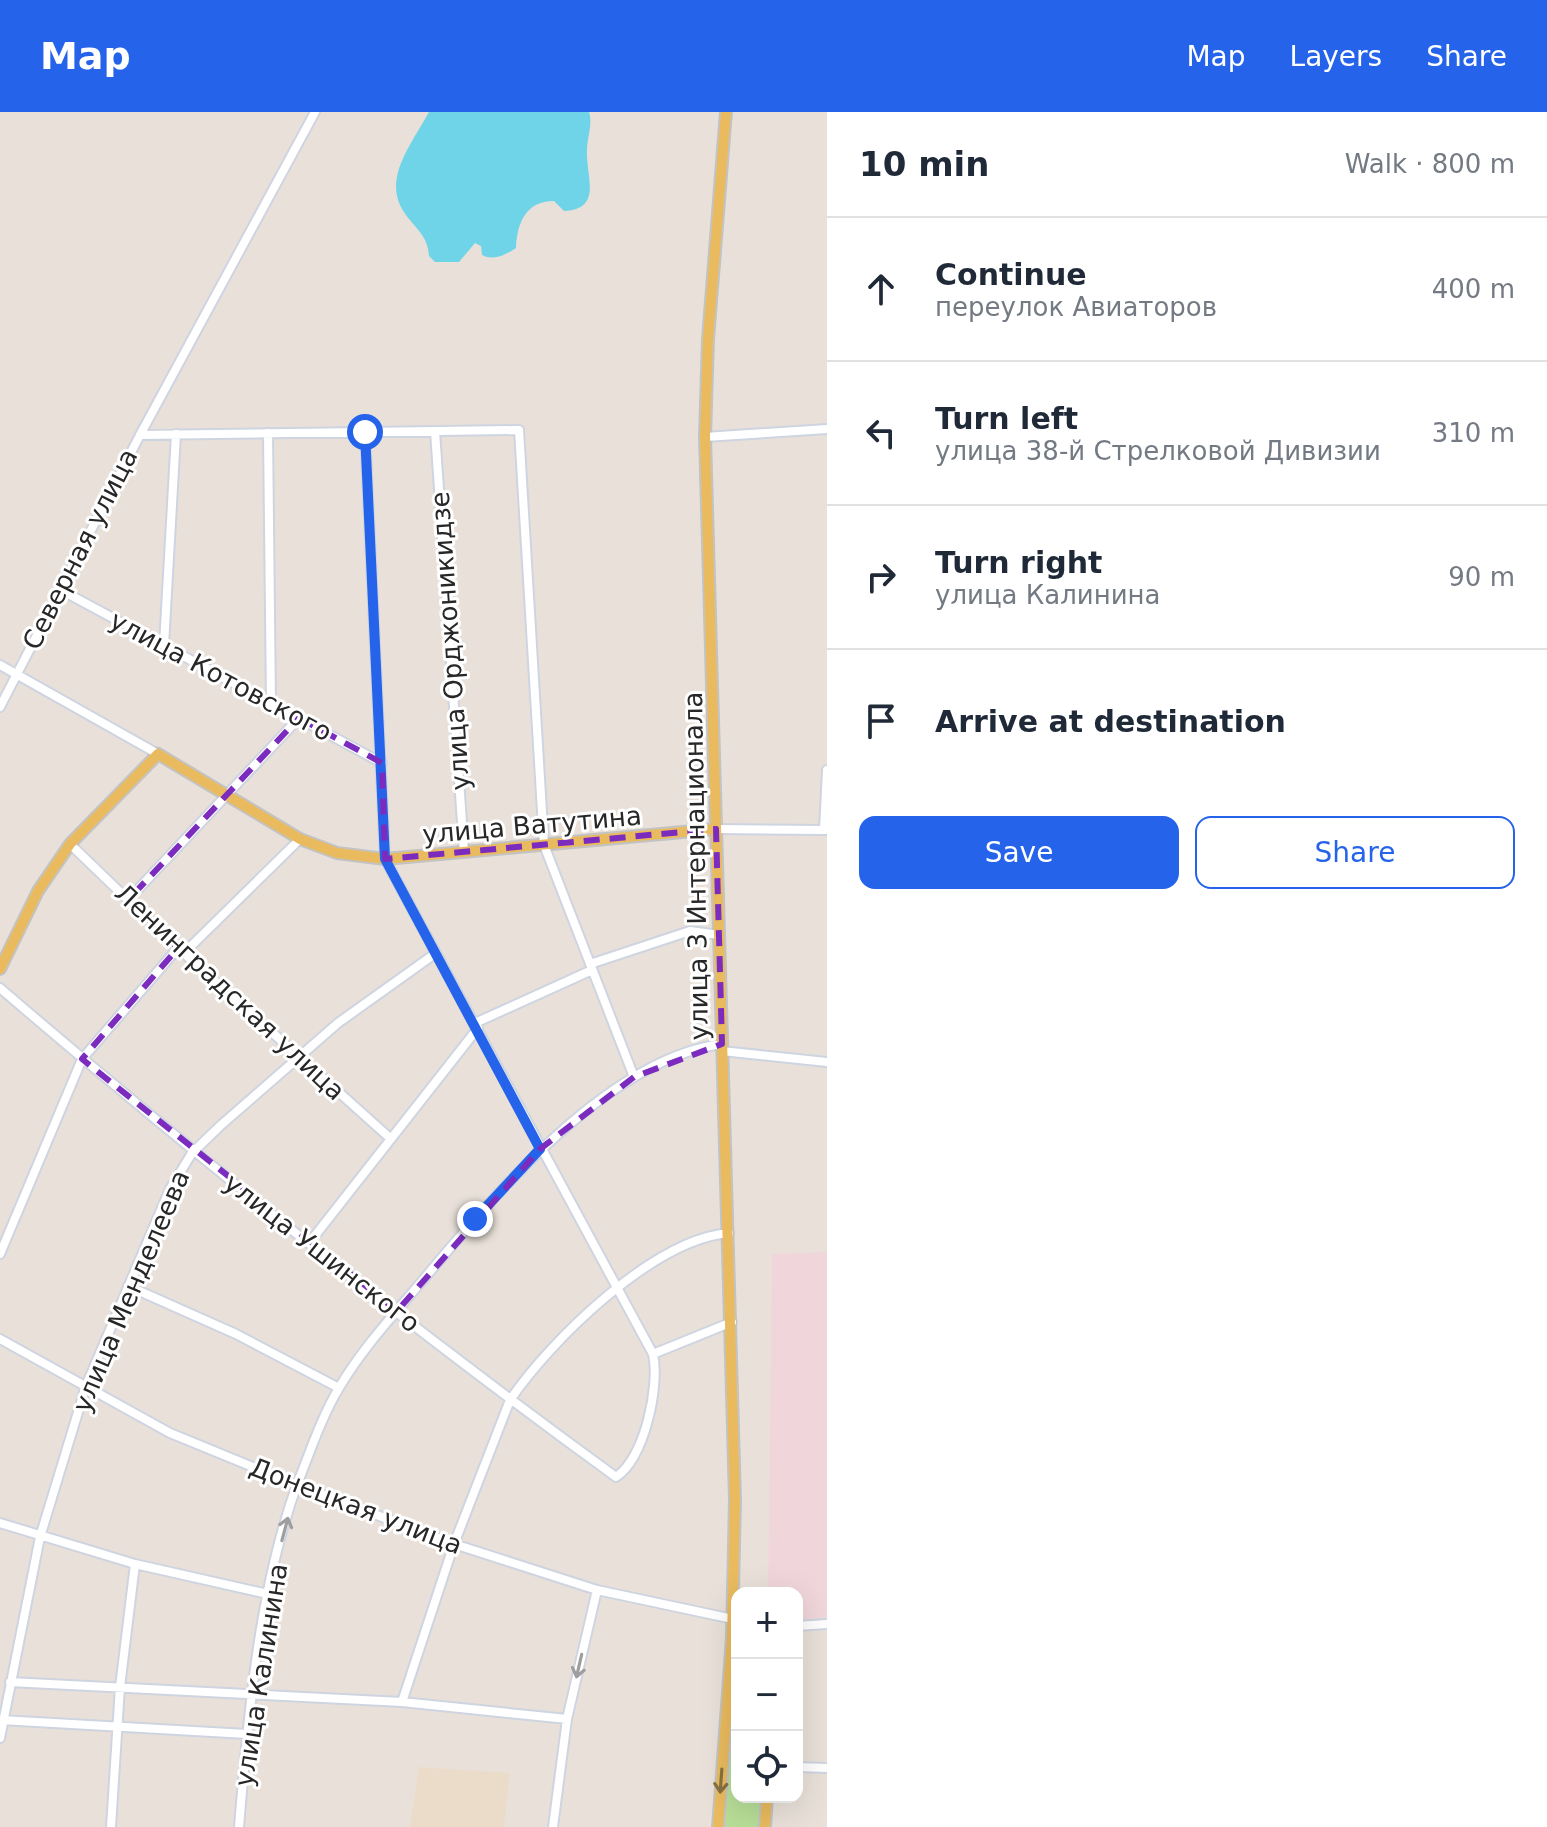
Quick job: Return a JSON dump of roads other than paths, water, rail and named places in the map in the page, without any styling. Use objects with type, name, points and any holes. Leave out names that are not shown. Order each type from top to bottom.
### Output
[{"type":"main road","name":"улица 3 Интернационала","points":[[726,112],[708,339],[705,437],[732,1322],[735,1587]]},
{"type":"main road","name":"улица Ватутина","points":[[158,754],[300,839],[337,853],[385,859],[716,829]]},
{"type":"main road","points":[[0,969],[38,891],[70,844],[158,754]]},
{"type":"main road","name":"улица 3 Интернационала","points":[[718,1827],[732,1659]]},
{"type":"main road","points":[[765,1827],[767,1803]]},
{"type":"street","name":"Северная улица","points":[[0,707],[140,435],[315,112]]},
{"type":"street","points":[[705,437],[827,429]]},
{"type":"street","points":[[140,435],[519,430],[544,845],[634,1077]]},
{"type":"street","name":"улица Орджоникидзе","points":[[435,431],[464,852]]},
{"type":"street","points":[[365,432],[385,859],[653,1354],[732,1322]]},
{"type":"street","points":[[268,433],[271,703]]},
{"type":"street","points":[[164,645],[176,434]]},
{"type":"street","name":"улица Котовского","points":[[59,589],[382,763]]},
{"type":"street","points":[[0,665],[158,754]]},
{"type":"street","points":[[128,900],[299,718]]},
{"type":"street","points":[[826,830],[827,770]]},
{"type":"street","name":"улица Ватутина","points":[[716,829],[826,830]]},
{"type":"street","points":[[0,1254],[82,1059],[181,950],[300,839]]},
{"type":"street","name":"Ленинградская улица","points":[[70,844],[181,950],[391,1139]]},
{"type":"street","points":[[310,1242],[476,1026],[591,967],[690,931],[719,935]]},
{"type":"street","name":"улица Менделеева","points":[[0,1738],[1,1720],[40,1537],[86,1386],[170,1189],[192,1153],[299,1057],[338,1023],[436,953]]},
{"type":"street","name":"улица Ушинского","points":[[0,988],[192,1153],[510,1400],[616,1477],[624,1471],[639,1444],[652,1403],[657,1375],[653,1354]]},
{"type":"street","name":"улица Калинина","points":[[239,1827],[247,1734],[268,1594],[297,1485],[339,1388],[397,1311],[540,1149],[634,1077],[700,1048],[722,1048],[827,1062]]},
{"type":"street","points":[[402,1702],[454,1544],[510,1400],[551,1348],[616,1288],[694,1241],[729,1233]]},
{"type":"street","points":[[128,1286],[236,1334],[339,1388]]},
{"type":"street","name":"Донецкая улица","points":[[0,1339],[170,1433],[297,1485],[454,1544],[597,1590],[731,1619]]},
{"type":"street","points":[[0,1523],[135,1564],[268,1594]]},
{"type":"street","points":[[111,1827],[120,1687],[135,1564]]},
{"type":"street","points":[[553,1827],[567,1719],[597,1590]]},
{"type":"street","points":[[803,1626],[827,1624]]},
{"type":"street","points":[[10,1682],[254,1692],[402,1702],[567,1719]]},
{"type":"street","points":[[1,1720],[247,1734]]},
{"type":"street","points":[[803,1767],[827,1768]]},
{"type":"water","points":[[429,112],[589,112],[588,198],[576,209],[564,211],[554,201],[530,209],[518,230],[516,248],[504,255],[482,255],[481,246],[475,243],[459,262],[435,262],[429,256],[423,236],[400,206],[396,192],[400,165]]}]
